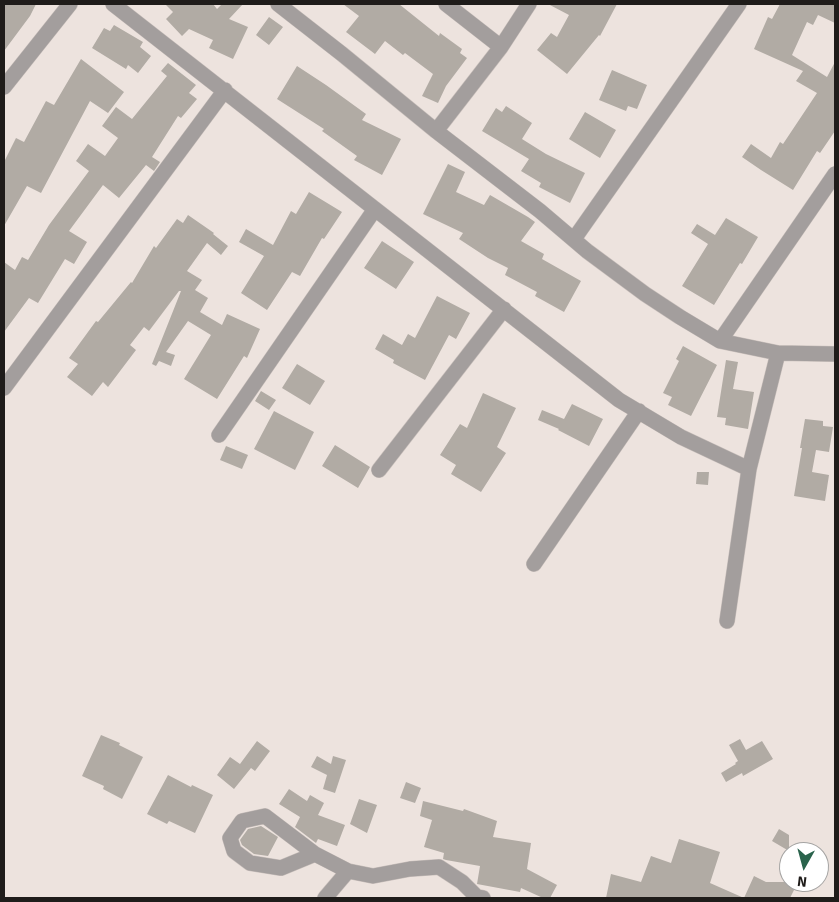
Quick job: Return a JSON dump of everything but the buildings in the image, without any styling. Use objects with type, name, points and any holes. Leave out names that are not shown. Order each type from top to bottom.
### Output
[{"type":"street","points":[[6,78],[70,4]]},
{"type":"street","points":[[113,4],[620,400],[681,437],[749,469]]},
{"type":"street","points":[[278,4],[587,251],[680,317],[720,341],[778,353],[835,354]]},
{"type":"street","points":[[446,4],[500,47]]},
{"type":"street","points":[[436,131],[500,47],[529,4]]},
{"type":"street","points":[[574,239],[739,4]]},
{"type":"street","points":[[4,388],[225,90]]},
{"type":"street","points":[[720,341],[835,174]]},
{"type":"street","points":[[219,435],[375,209]]},
{"type":"street","points":[[379,470],[504,309]]},
{"type":"street","points":[[727,621],[749,469],[778,353]]},
{"type":"street","points":[[534,564],[639,411]]},
{"type":"street","points":[[315,854],[281,868],[250,863],[234,850],[230,838],[242,821],[265,816],[315,854],[348,871],[373,876],[410,869],[439,867],[462,882],[477,897],[483,898]]},
{"type":"street","points":[[325,898],[348,871]]}]
